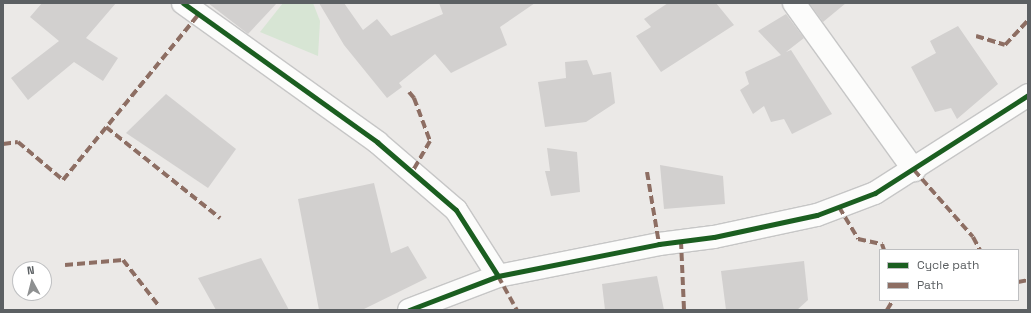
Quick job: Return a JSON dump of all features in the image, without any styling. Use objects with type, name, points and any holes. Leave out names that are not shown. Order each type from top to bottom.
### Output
[{"type":"street","points":[[183,3],[377,142],[450,205],[498,276]]},
{"type":"street","points":[[794,3],[914,170]]},
{"type":"street","points":[[409,310],[498,276],[659,244],[714,237],[817,215],[875,193],[914,170],[1028,95]]},
{"type":"green space","points":[[283,3],[313,3],[320,21],[318,56],[260,32]]},
{"type":"building","points":[[42,3],[116,3],[86,38],[118,58],[103,81],[74,62],[28,100],[11,78],[59,41],[30,17]]},
{"type":"building","points":[[208,3],[277,3],[248,34]]},
{"type":"building","points":[[319,3],[344,3],[363,30],[377,19],[391,36],[443,14],[439,3],[535,3],[500,27],[507,45],[451,73],[435,54],[399,83],[402,87],[387,98],[344,45]]},
{"type":"building","points":[[668,3],[716,3],[734,25],[661,72],[636,36],[651,27],[644,19]]},
{"type":"building","points":[[809,3],[846,3],[823,22]]},
{"type":"building","points":[[786,14],[804,38],[786,52],[791,50],[832,114],[792,134],[784,119],[771,122],[764,106],[753,114],[740,90],[749,84],[745,72],[781,55],[758,31]]},
{"type":"building","points":[[958,26],[998,84],[957,119],[951,108],[935,112],[911,67],[936,53],[930,41]]},
{"type":"building","points":[[587,60],[593,75],[611,72],[615,103],[586,122],[545,127],[538,82],[566,78],[565,62]]},
{"type":"building","points":[[166,94],[236,149],[208,188],[126,133]]},
{"type":"building","points":[[547,148],[577,152],[580,192],[551,196],[545,171],[550,171]]},
{"type":"building","points":[[660,165],[723,176],[725,204],[664,209]]},
{"type":"building","points":[[374,183],[391,253],[408,246],[427,278],[362,310],[319,310],[298,199]]},
{"type":"building","points":[[261,258],[289,310],[216,310],[198,278]]},
{"type":"building","points":[[804,261],[808,300],[797,310],[726,310],[721,271]]},
{"type":"building","points":[[657,276],[664,310],[605,310],[602,284]]},
{"type":"marked path","points":[[3,144],[18,142],[63,180],[199,14]]},
{"type":"marked path","points":[[976,36],[1005,45],[1028,20]]},
{"type":"marked path","points":[[409,92],[414,98],[430,141],[412,172]]},
{"type":"marked path","points":[[106,127],[220,218]]},
{"type":"marked path","points":[[914,170],[973,237],[979,249]]},
{"type":"marked path","points":[[647,172],[659,244]]},
{"type":"marked path","points":[[839,207],[858,239],[882,244],[884,249]]},
{"type":"marked path","points":[[681,241],[684,310]]},
{"type":"marked path","points":[[65,265],[123,260],[159,306]]},
{"type":"marked path","points":[[498,276],[517,310]]},
{"type":"marked path","points":[[1019,282],[1028,280]]},
{"type":"marked path","points":[[887,310],[892,301]]},
{"type":"cycle path","points":[[183,3],[377,142],[456,210],[498,276]]},
{"type":"cycle path","points":[[409,310],[498,276],[659,244],[714,237],[817,215],[875,193],[1028,95]]}]
